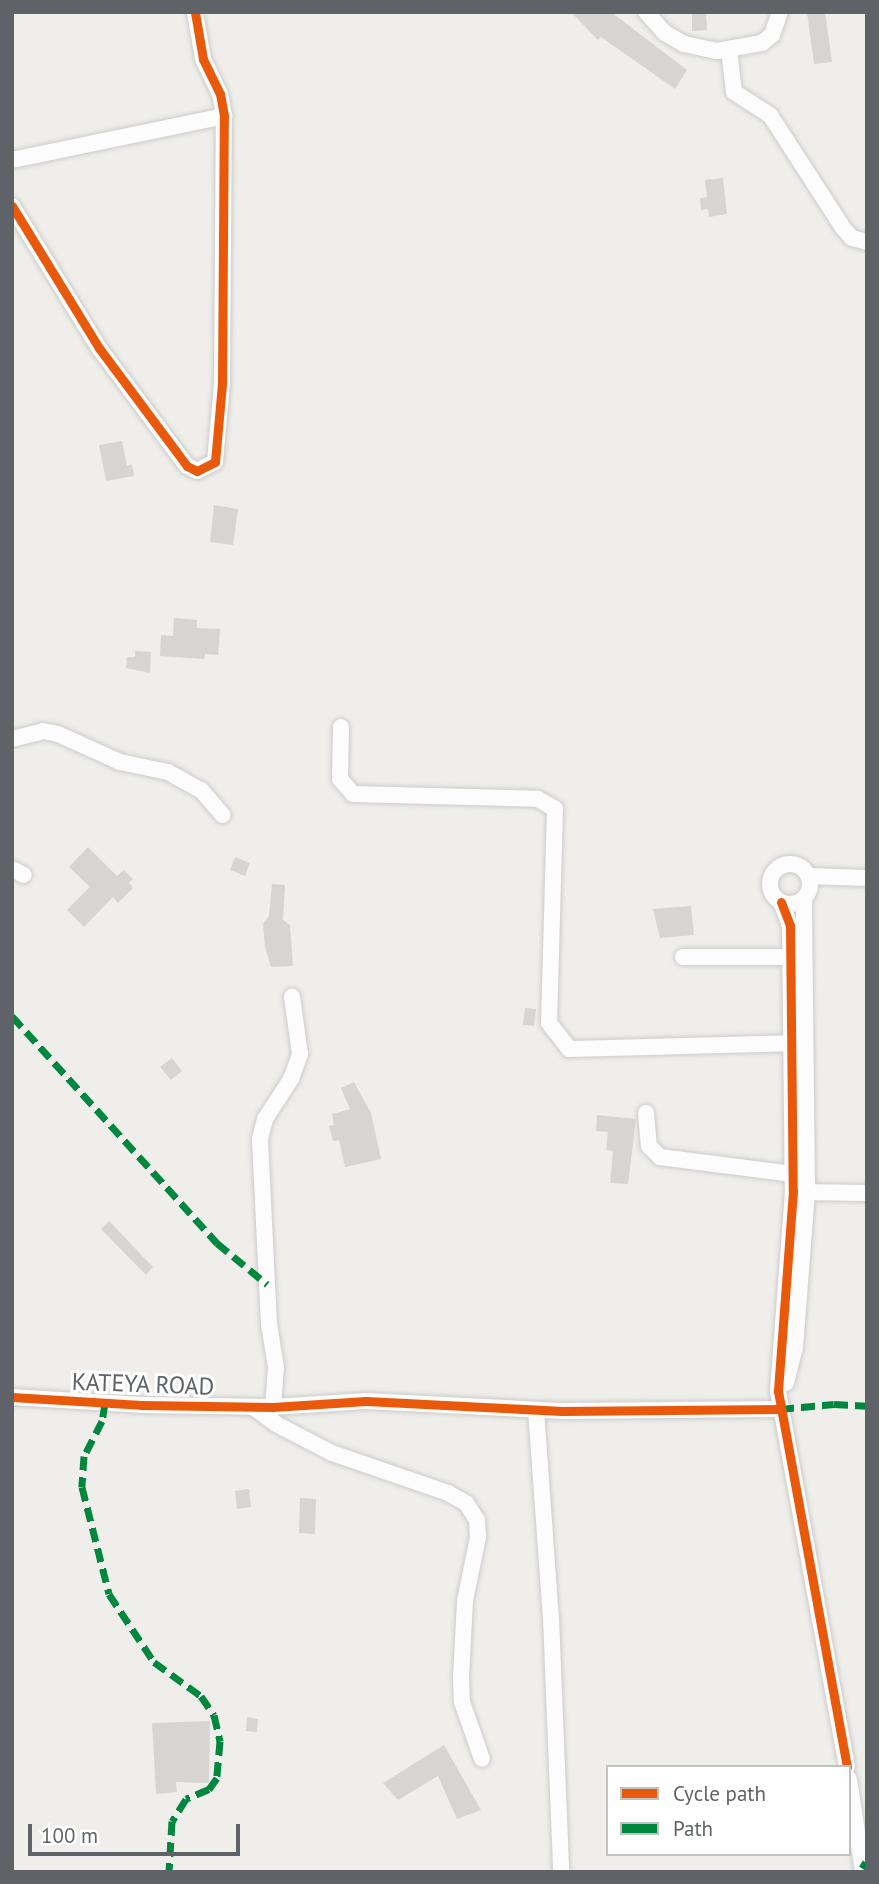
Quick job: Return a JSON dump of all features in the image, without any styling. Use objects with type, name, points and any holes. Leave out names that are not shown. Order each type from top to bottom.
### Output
[{"type":"street","points":[[12,206],[99,348],[187,466],[205,469],[215,462],[222,383],[224,116],[220,94],[204,60],[195,12]]},
{"type":"street","points":[[646,12],[665,33],[684,44],[729,50],[762,43],[772,35],[780,12]]},
{"type":"street","points":[[729,50],[734,92],[770,115],[843,228],[852,238],[867,243]]},
{"type":"street","points":[[12,160],[224,116]]},
{"type":"street","points":[[341,727],[340,779],[353,794],[538,799],[555,809],[550,1023],[569,1049],[792,1044]]},
{"type":"street","points":[[12,739],[43,731],[58,734],[120,762],[168,772],[201,790],[223,815]]},
{"type":"street","points":[[780,1409],[795,1348],[800,1192],[798,958],[781,902],[770,884],[779,868],[796,865],[808,876],[867,878]]},
{"type":"street","points":[[808,876],[809,889],[804,898],[792,1044],[793,1174],[800,1192],[778,1391],[848,1765]]},
{"type":"street","points":[[781,902],[796,903],[804,898]]},
{"type":"street","points":[[682,957],[798,958]]},
{"type":"street","points":[[273,1407],[276,1367],[269,1324],[260,1139],[265,1119],[291,1079],[300,1054],[292,997]]},
{"type":"street","points":[[646,1113],[649,1146],[660,1157],[793,1174]]},
{"type":"street","points":[[800,1192],[867,1193]]},
{"type":"street","name":"KATEYA ROAD","points":[[12,1397],[253,1407],[366,1401],[536,1410],[780,1409]]},
{"type":"street","points":[[253,1407],[276,1424],[332,1453],[449,1493],[466,1503],[477,1520],[478,1538],[465,1601],[462,1702],[482,1759]]},
{"type":"street","points":[[536,1410],[561,1872]]},
{"type":"street","points":[[851,1792],[863,1872]]},
{"type":"building","points":[[571,12],[611,12],[687,70],[675,89],[601,37],[598,40]]},
{"type":"building","points":[[692,12],[706,12],[707,30],[692,31]]},
{"type":"building","points":[[807,12],[825,12],[832,62],[814,64]]},
{"type":"building","points":[[723,178],[727,214],[709,217],[708,209],[701,210],[700,198],[707,197],[705,180]]},
{"type":"building","points":[[122,441],[127,466],[132,464],[134,476],[106,481],[99,445]]},
{"type":"building","points":[[214,505],[238,509],[233,545],[210,542]]},
{"type":"building","points":[[174,618],[197,620],[197,628],[220,629],[218,655],[205,654],[204,659],[160,656],[161,635],[173,636]]},
{"type":"building","points":[[135,651],[151,652],[150,673],[126,668],[127,657],[135,657]]},
{"type":"building","points":[[88,847],[117,876],[124,870],[133,879],[129,883],[133,888],[118,903],[113,897],[84,927],[67,910],[90,887],[69,867]]},
{"type":"building","points":[[235,857],[250,863],[245,876],[230,870]]},
{"type":"building","points":[[272,884],[285,885],[283,920],[290,925],[293,966],[271,967],[265,947],[263,924],[269,916]]},
{"type":"building","points":[[691,906],[694,935],[660,938],[653,909]]},
{"type":"building","points":[[525,1008],[536,1009],[534,1026],[523,1025]]},
{"type":"building","points":[[172,1058],[182,1071],[171,1080],[160,1067]]},
{"type":"building","points":[[354,1082],[371,1113],[381,1159],[345,1167],[339,1140],[333,1141],[329,1126],[334,1125],[332,1114],[350,1109],[341,1088]]},
{"type":"building","points":[[597,1115],[636,1119],[628,1184],[610,1183],[613,1151],[606,1150],[608,1132],[596,1131]]},
{"type":"building","points":[[109,1221],[153,1267],[146,1275],[101,1229]]},
{"type":"building","points":[[249,1489],[251,1507],[237,1509],[235,1491]]},
{"type":"building","points":[[300,1498],[316,1499],[315,1534],[299,1533]]},
{"type":"building","points":[[247,1717],[258,1719],[257,1732],[246,1731]]},
{"type":"building","points":[[210,1721],[209,1783],[176,1782],[177,1792],[156,1794],[152,1723]]},
{"type":"building","points":[[444,1745],[481,1810],[457,1819],[438,1776],[398,1800],[383,1783]]},
{"type":"marked path","points":[[12,1016],[217,1243],[267,1284]]},
{"type":"marked path","points":[[105,1403],[102,1421],[84,1456],[82,1487],[109,1594],[154,1662],[201,1696],[214,1715],[220,1741],[217,1778],[209,1789],[186,1799],[172,1821],[169,1872]]},
{"type":"marked path","points":[[780,1409],[834,1404],[867,1406]]},
{"type":"marked path","points":[[861,1863],[867,1867]]},
{"type":"cycle path","points":[[12,206],[99,348],[187,466],[197,471],[215,462],[222,383],[224,116],[220,94],[203,59],[195,12]]},
{"type":"cycle path","points":[[781,902],[790,926],[793,1191],[778,1391],[847,1765]]},
{"type":"cycle path","points":[[12,1397],[141,1405],[273,1407],[366,1401],[562,1411],[780,1409]]}]
